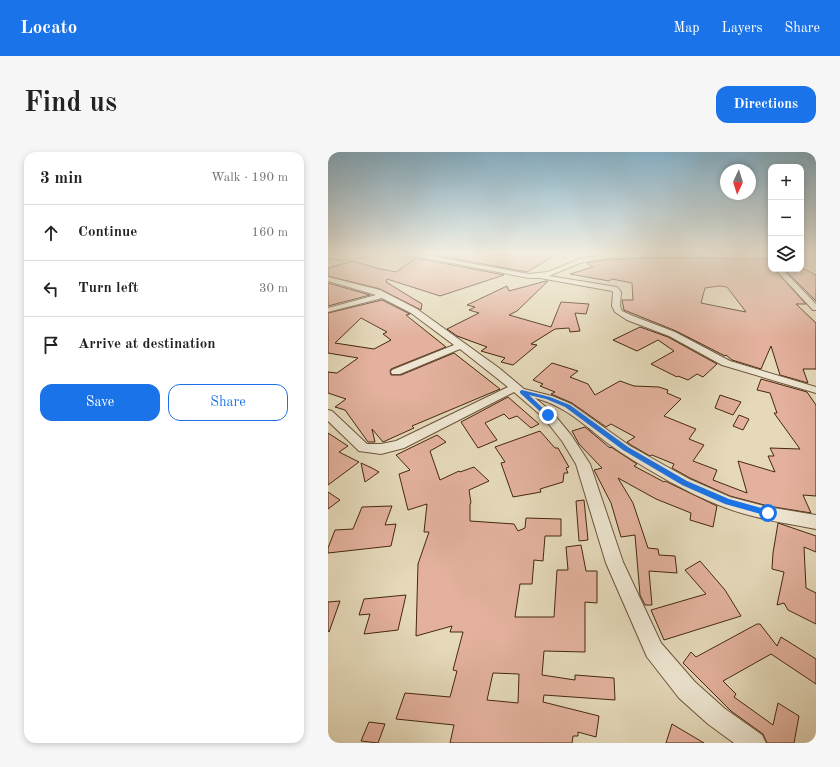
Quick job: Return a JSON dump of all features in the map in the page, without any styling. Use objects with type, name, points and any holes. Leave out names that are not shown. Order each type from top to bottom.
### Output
[{"type":"street","points":[[337,282],[383,294],[414,311],[461,344],[519,389],[548,415],[567,438],[583,464],[615,563],[654,650],[688,690],[716,716],[754,743]]},
{"type":"street","points":[[573,282],[614,289],[617,292],[616,306],[619,312],[630,318],[672,334],[726,363],[816,390]]},
{"type":"street","points":[[790,282],[816,308]]},
{"type":"street","points":[[328,310],[383,294]]},
{"type":"street","points":[[396,372],[461,344]]},
{"type":"street","points":[[328,414],[364,448],[381,449],[399,445],[519,389],[568,406],[625,449],[684,483],[727,502],[768,513],[816,522]]},
{"type":"building","points":[[350,282],[386,282],[422,304],[421,310],[380,289]]},
{"type":"building","points":[[395,282],[484,282],[440,296]]},
{"type":"building","points":[[547,282],[517,311],[509,315],[551,327],[561,302],[589,304],[586,314],[575,313],[580,331],[570,332],[569,328],[555,329],[531,344],[537,345],[513,365],[501,362],[505,358],[481,351],[487,347],[457,336],[447,329],[479,313],[469,310],[475,307],[467,305],[507,286],[509,291]]},
{"type":"building","points":[[625,282],[786,282],[806,304],[796,304],[816,323],[816,369],[803,369],[808,383],[780,375],[771,346],[761,369],[732,360],[726,355],[725,356],[676,331],[624,310],[622,300],[633,300],[632,283]],"holes":[[[719,286],[727,287],[746,312],[701,303],[705,288]]]},
{"type":"building","points":[[797,282],[816,282],[816,301]]},
{"type":"building","points":[[328,283],[370,295],[328,306]]},
{"type":"building","points":[[382,300],[410,314],[406,315],[446,347],[391,369],[391,375],[401,375],[454,353],[500,389],[412,426],[414,428],[383,442],[372,429],[375,442],[368,442],[345,410],[335,407],[346,399],[328,393],[328,372],[337,373],[358,358],[328,353],[328,313]],"holes":[[[361,318],[387,332],[383,334],[391,340],[374,349],[335,343]]]},
{"type":"building","points":[[640,327],[668,337],[717,364],[703,377],[697,374],[688,380],[678,376],[677,377],[651,364],[674,351],[658,340],[637,351],[613,340]]},
{"type":"building","points":[[552,363],[578,371],[570,377],[588,384],[595,395],[620,381],[634,386],[659,387],[668,390],[667,393],[681,399],[664,416],[696,429],[689,439],[704,445],[693,461],[717,470],[713,480],[747,493],[738,461],[775,472],[768,456],[774,456],[770,448],[800,449],[774,413],[777,413],[770,393],[757,390],[761,379],[807,392],[816,405],[816,496],[803,495],[811,513],[768,506],[730,496],[672,468],[674,464],[652,455],[650,456],[631,445],[627,442],[635,437],[611,424],[606,427],[572,403],[551,394],[555,392],[540,386],[543,384],[533,380]]},
{"type":"building","points":[[720,395],[741,402],[733,415],[715,408]]},
{"type":"building","points":[[508,397],[539,424],[531,428],[517,416],[509,419],[504,414],[485,423],[497,440],[478,448],[461,422]]},
{"type":"building","points":[[739,415],[749,419],[743,430],[733,426]]},
{"type":"building","points":[[585,427],[610,448],[611,447],[637,464],[634,466],[664,482],[665,481],[717,506],[713,527],[690,520],[691,513],[656,499],[618,478],[633,503],[648,548],[658,549],[659,555],[675,556],[677,573],[649,571],[652,605],[645,605],[640,595],[635,535],[621,537],[611,503],[594,470],[602,468],[579,444],[572,431]]},
{"type":"building","points":[[540,431],[555,448],[558,448],[569,467],[566,468],[568,473],[564,473],[563,482],[540,489],[541,492],[513,497],[501,463],[505,462],[495,447]]},
{"type":"building","points":[[328,433],[348,446],[339,452],[359,462],[328,485]]},
{"type":"building","points":[[437,435],[446,442],[430,451],[440,480],[459,471],[460,472],[474,467],[489,481],[469,490],[471,503],[470,521],[514,524],[518,531],[525,528],[526,518],[561,519],[561,536],[545,536],[543,561],[534,560],[532,584],[520,584],[515,617],[554,617],[557,570],[568,570],[566,547],[581,545],[586,571],[597,571],[597,603],[585,602],[585,652],[544,651],[542,675],[575,680],[575,675],[614,678],[615,700],[544,695],[543,702],[599,716],[596,737],[578,732],[578,736],[573,736],[572,743],[450,743],[454,725],[396,719],[405,693],[450,697],[457,671],[453,670],[463,632],[450,632],[452,626],[416,636],[418,564],[429,532],[424,532],[427,504],[408,510],[399,474],[410,470],[396,455]],"holes":[[[493,673],[519,674],[518,703],[487,700]]]},
{"type":"building","points":[[361,463],[372,468],[379,472],[365,482]]},
{"type":"building","points":[[328,492],[340,500],[328,509]]},
{"type":"building","points":[[584,500],[588,540],[579,541],[576,501]]},
{"type":"building","points":[[392,506],[385,525],[396,524],[391,546],[328,553],[328,548],[335,530],[353,529],[362,507]]},
{"type":"building","points":[[778,523],[816,536],[816,552],[804,547],[806,588],[816,593],[816,624],[788,610],[784,603],[777,605],[784,572],[772,569]]},
{"type":"building","points":[[700,561],[725,590],[741,616],[664,640],[651,610],[706,594],[685,570]]},
{"type":"building","points":[[406,595],[398,630],[364,634],[370,614],[359,615],[364,599]]},
{"type":"building","points":[[340,601],[329,632],[328,602]]},
{"type":"building","points":[[757,624],[760,624],[777,646],[781,637],[816,659],[816,684],[771,654],[723,681],[736,694],[734,697],[773,725],[778,703],[799,716],[794,743],[767,743],[763,734],[731,711],[683,663],[691,652],[696,657]]},
{"type":"building","points":[[369,722],[385,724],[378,743],[361,741]]},
{"type":"building","points":[[672,724],[704,743],[666,743]]},
{"type":"route","points":[[548,415],[522,392],[548,398],[568,406],[625,449],[684,483],[727,502],[768,513]]}]
